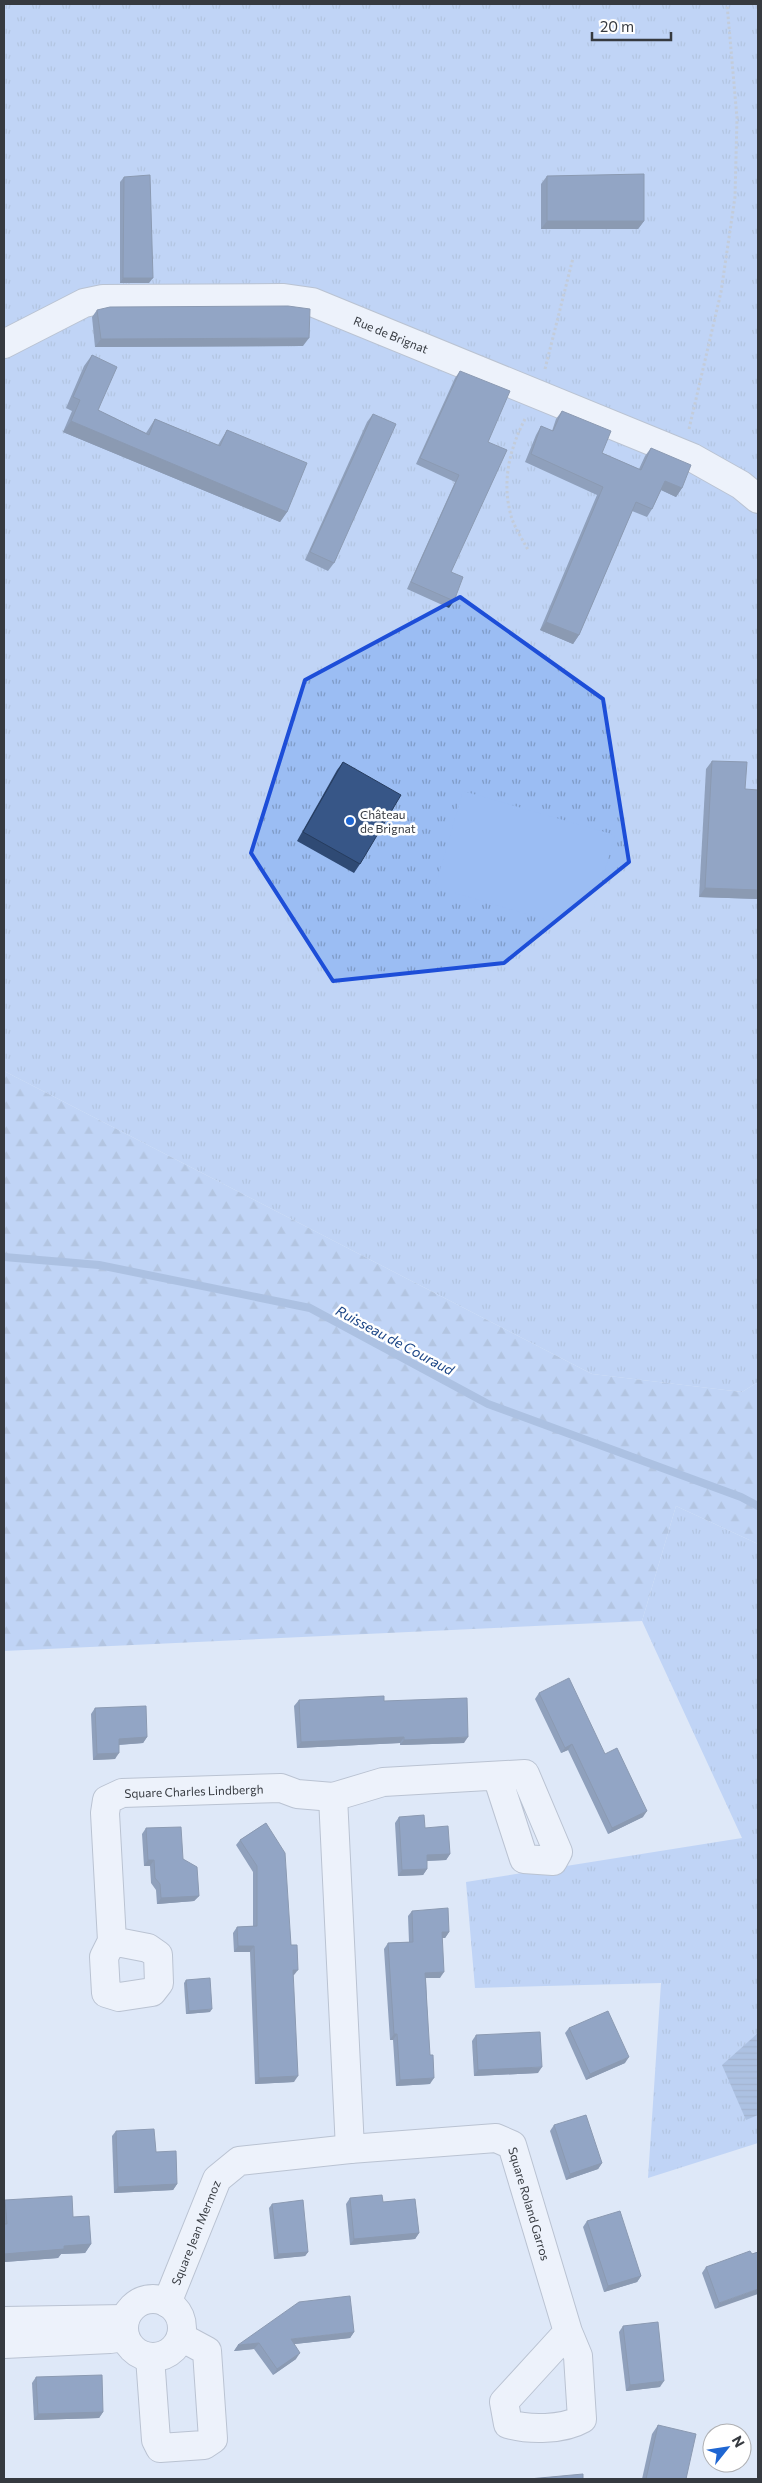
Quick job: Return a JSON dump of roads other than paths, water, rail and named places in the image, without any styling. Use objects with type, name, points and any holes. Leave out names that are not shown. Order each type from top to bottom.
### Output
[{"type":"street","name":"Rue de Brignat","points":[[4,344],[84,303],[104,299],[284,298],[312,302],[682,454],[741,484],[758,499]]},
{"type":"street","name":"Square Charles Lindbergh","points":[[112,1941],[105,1813],[107,1800],[122,1793],[281,1788],[297,1794],[333,1797],[383,1782],[496,1776]]},
{"type":"street","points":[[333,1797],[350,2148]]},
{"type":"street","name":"Square Roland Garros","points":[[350,2148],[496,2138],[512,2145],[568,2332]]},
{"type":"street","name":"Square Jean Mermoz","points":[[167,2303],[218,2179],[224,2173],[239,2161],[350,2148]]},
{"type":"street","points":[[150,2299],[167,2303],[175,2309],[180,2318],[181,2338],[169,2353],[159,2357],[140,2354],[132,2348],[125,2328],[134,2306],[141,2301],[150,2299]]},
{"type":"street","points":[[4,2322],[125,2328]]},
{"type":"street","points":[[4,2344],[125,2328]]},
{"type":"street","points":[[150,2357],[156,2440],[160,2448],[204,2445],[213,2438],[207,2351],[181,2338]]},
{"type":"waterway","name":"Ruisseau de Couraud","points":[[4,1257],[99,1265],[310,1308],[488,1404],[741,1497],[758,1506]]},
{"type":"place","name":"Château de Brignat","points":[[350,821]]}]
